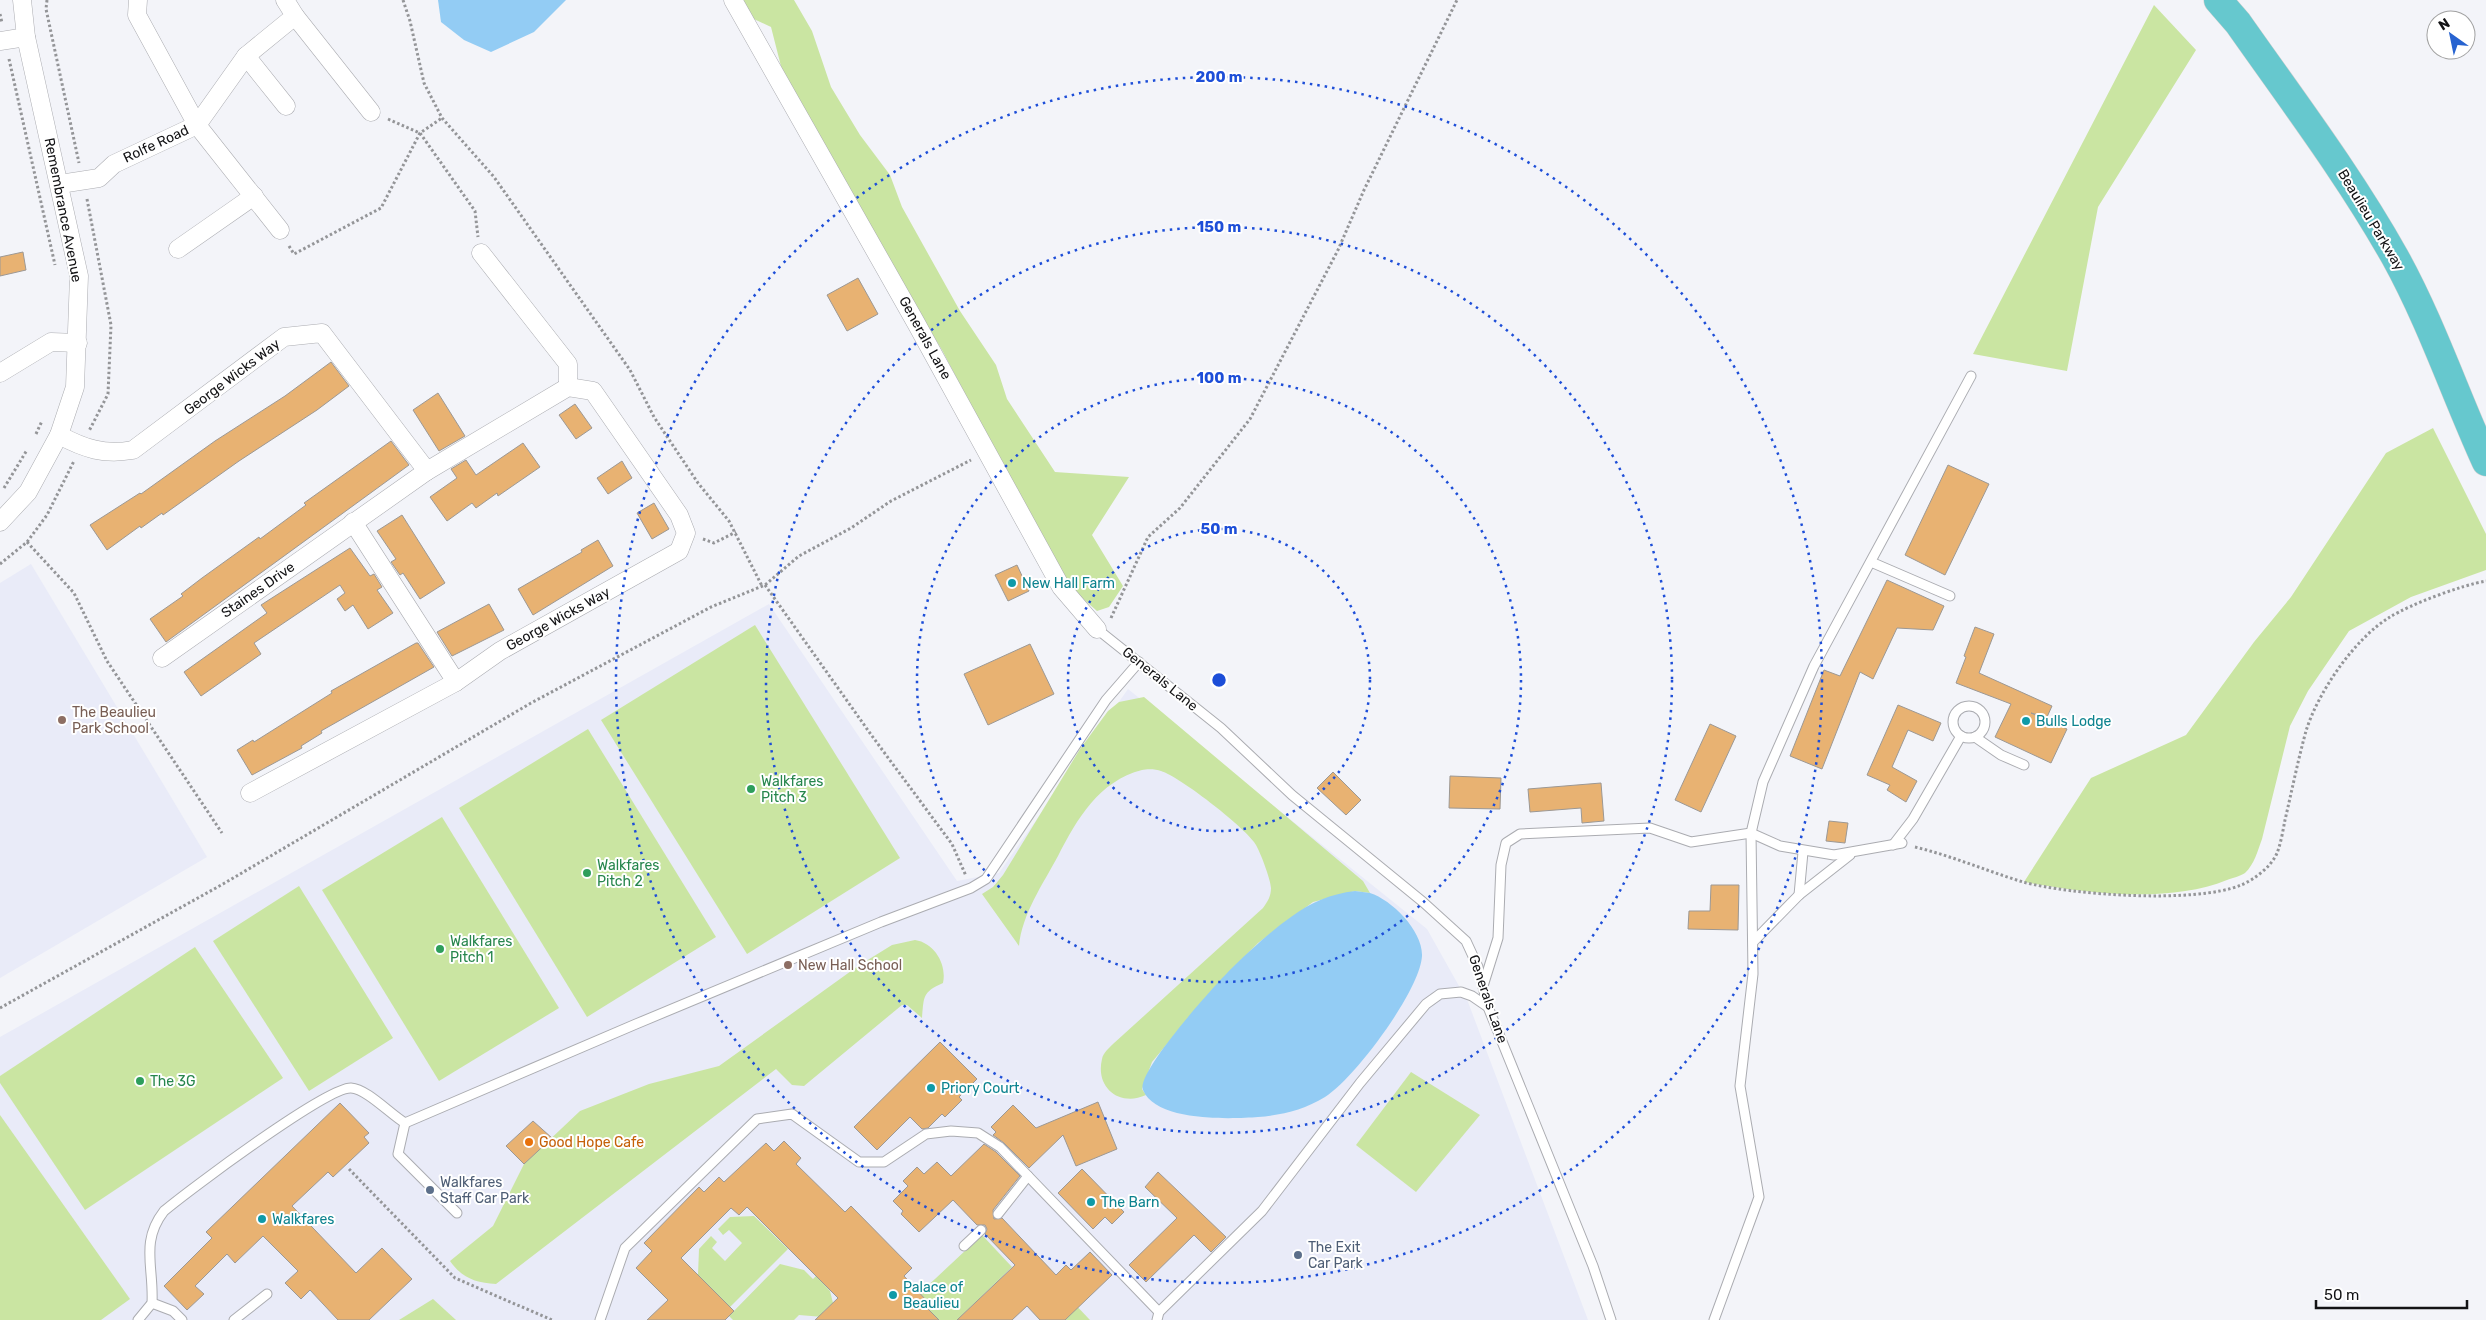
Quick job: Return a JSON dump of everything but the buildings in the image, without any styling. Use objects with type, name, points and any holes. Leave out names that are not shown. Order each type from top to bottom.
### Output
[{"type":"highway","name":"Beaulieu Parkway","points":[[2218,0],[2238,23],[2352,184],[2395,257],[2425,317],[2462,409],[2486,462]]},
{"type":"street","name":"Remembrance Avenue","points":[[0,522],[28,492],[59,435],[75,387],[78,343],[79,276],[26,37],[22,0]]},
{"type":"street","points":[[138,0],[137,15],[197,125],[246,56],[296,16]]},
{"type":"street","points":[[285,0],[371,112]]},
{"type":"street","name":"Generals Lane","points":[[733,0],[988,452],[1061,587],[1101,632]]},
{"type":"street","points":[[2,41],[26,37]]},
{"type":"street","points":[[246,56],[286,106]]},
{"type":"street","name":"Rolfe Road","points":[[60,184],[99,178],[114,164],[197,125],[280,230]]},
{"type":"street","points":[[178,249],[254,196]]},
{"type":"street","points":[[481,254],[568,364],[568,387]]},
{"type":"street","name":"George Wicks Way","points":[[59,435],[81,447],[114,453],[133,450],[284,337],[322,333],[428,471]]},
{"type":"street","points":[[0,373],[51,342],[78,343]]},
{"type":"street","points":[[428,471],[568,387],[593,390],[679,515],[686,533]]},
{"type":"street","name":"Staines Drive","points":[[162,658],[428,471]]},
{"type":"street","points":[[353,522],[456,682]]},
{"type":"street","name":"George Wicks Way","points":[[250,793],[456,682],[500,651],[680,551],[686,533]]},
{"type":"lane","points":[[1714,1320],[1758,1197],[1740,1086],[1753,974],[1751,833],[1763,782],[1814,666],[1971,376]]},
{"type":"lane","points":[[1872,562],[1950,596]]},
{"type":"lane","name":"Generals Lane","points":[[1101,632],[1221,728],[1292,796],[1423,902],[1466,941],[1478,967],[1488,1007],[1593,1266],[1611,1320]]},
{"type":"lane","points":[[405,1123],[645,1020],[882,922],[971,888],[986,879],[1106,700],[1139,662]]},
{"type":"lane","points":[[1975,737],[1983,730],[1985,718],[1980,710],[1970,706],[1958,711],[1955,716],[1954,727],[1961,736],[1975,737],[2001,756],[2024,765]]},
{"type":"lane","points":[[1482,988],[1498,938],[1501,865],[1506,843],[1520,834],[1650,828],[1691,842],[1751,833],[1780,846],[1804,852],[1834,856],[1898,844],[1961,736]]},
{"type":"lane","points":[[1799,895],[1804,852]]},
{"type":"lane","points":[[1754,941],[1799,895],[1851,854]]},
{"type":"lane","points":[[600,1320],[625,1248],[757,1118],[792,1114],[859,1162],[884,1162],[926,1134],[951,1131],[978,1133],[1000,1147],[1158,1316],[1262,1211],[1360,1083],[1426,1004],[1440,994],[1461,992],[1472,996],[1488,1007]]},
{"type":"lane","points":[[138,1320],[152,1303],[149,1238],[153,1225],[164,1211],[181,1197],[307,1108],[335,1091],[351,1088],[365,1094],[405,1123]]},
{"type":"lane","points":[[405,1123],[398,1154],[458,1213]]},
{"type":"lane","points":[[998,1214],[1028,1176]]},
{"type":"lane","points":[[964,1246],[981,1230]]},
{"type":"lane","points":[[234,1320],[267,1294]]},
{"type":"lane","points":[[152,1303],[173,1311],[182,1320]]},
{"type":"path","points":[[403,0],[410,21],[424,83],[442,118],[494,177],[630,370],[665,434],[698,483],[730,521],[764,586],[952,844],[971,888]]},
{"type":"path","points":[[1101,632],[1148,538],[1180,508],[1250,419],[1338,250],[1364,190],[1457,0]]},
{"type":"path","points":[[0,14],[2,41],[57,273]]},
{"type":"path","points":[[371,112],[420,133],[474,211],[481,254]]},
{"type":"path","points":[[280,230],[294,254],[381,208],[420,133],[442,118]]},
{"type":"path","points":[[0,493],[32,442],[44,416]]},
{"type":"path","points":[[0,1008],[223,884],[531,703],[711,607],[764,586],[799,556],[851,528],[891,501],[988,452]]},
{"type":"path","points":[[686,533],[714,543],[736,532]]},
{"type":"path","points":[[27,542],[74,592],[107,660],[222,833]]},
{"type":"path","points":[[1898,844],[1945,854],[2024,882],[2073,891],[2180,896],[2223,891],[2242,885],[2262,872],[2277,854],[2307,729],[2322,695],[2362,639],[2390,616],[2432,599],[2486,581]]},
{"type":"path","points":[[349,1168],[455,1278],[552,1320]]},
{"type":"shaded area","name":"The Beaulieu Park School","points":[[31,564],[207,857],[0,978],[0,583]]},
{"type":"shaded area","name":"New Hall School","points":[[769,604],[957,881],[999,873],[1128,689],[1427,929],[1468,1002],[1588,1320],[0,1320],[0,1037]]},
{"type":"green space","points":[[733,0],[794,0],[812,31],[831,87],[860,135],[890,175],[902,207],[960,311],[996,365],[1007,399],[1055,472],[1129,477],[1092,535],[1123,586],[1109,607],[1097,611],[1072,589],[1021,501],[942,350],[879,247],[784,78],[771,27],[743,14]]},
{"type":"green space","points":[[2154,5],[2196,50],[2098,207],[2067,371],[1973,354]]},
{"type":"green space","points":[[2433,428],[2486,534],[2486,570],[2411,597],[2349,631],[2308,691],[2290,726],[2262,839],[2248,870],[2241,875],[2204,887],[2179,892],[2153,894],[2100,893],[2024,882],[2091,778],[2186,735],[2254,642],[2291,597],[2386,453]]},
{"type":"green space","name":"Walkfares Pitch 3","points":[[755,625],[900,858],[747,954],[601,720]]},
{"type":"green space","points":[[1144,697],[1363,881],[1370,893],[1355,891],[1313,902],[1258,943],[1212,990],[1152,1062],[1142,1089],[1146,1095],[1127,1099],[1119,1097],[1106,1086],[1102,1079],[1102,1059],[1106,1051],[1113,1044],[1263,908],[1268,901],[1271,891],[1270,884],[1262,857],[1254,842],[1224,814],[1182,782],[1159,770],[1142,770],[1127,775],[1113,783],[1091,803],[1082,815],[1065,842],[1034,900],[1024,922],[1019,946],[982,894],[993,887],[1003,875],[1080,749],[1108,711],[1119,702]]},
{"type":"green space","name":"Walkfares Pitch 2","points":[[588,729],[716,937],[587,1017],[459,808]]},
{"type":"green space","name":"Walkfares Pitch 1","points":[[442,817],[559,1008],[439,1081],[322,890]]},
{"type":"green space","points":[[299,886],[393,1038],[309,1091],[213,941]]},
{"type":"green space","points":[[915,940],[928,945],[934,950],[941,962],[944,976],[943,983],[931,989],[925,996],[922,1018],[907,1005],[902,1005],[804,1086],[792,1085],[776,1069],[496,1284],[476,1281],[470,1278],[459,1272],[450,1261],[493,1226],[524,1164],[580,1111],[649,1084],[719,1066],[858,966],[892,945]]},
{"type":"green space","name":"The 3G","points":[[195,947],[283,1078],[85,1210],[0,1083],[0,1076]]},
{"type":"green space","points":[[1411,1072],[1480,1115],[1416,1192],[1356,1145]]},
{"type":"green space","points":[[0,1115],[130,1299],[101,1320],[0,1320]]},
{"type":"green space","points":[[754,1216],[788,1249],[730,1307],[698,1275],[699,1249],[711,1236],[717,1242],[712,1248],[725,1261],[742,1243],[729,1230],[723,1235],[718,1229],[730,1217]]},
{"type":"green space","points":[[982,1235],[1012,1267],[957,1320],[939,1320],[922,1303],[926,1300],[920,1293]]},
{"type":"green space","points":[[780,1264],[804,1270],[813,1279],[816,1276],[830,1291],[833,1303],[823,1312],[823,1317],[799,1315],[794,1320],[733,1320],[729,1316]]},
{"type":"green space","points":[[1069,1298],[1090,1320],[1065,1320],[1048,1302]]},
{"type":"green space","points":[[433,1299],[456,1320],[399,1320]]},
{"type":"water","points":[[438,0],[566,0],[534,32],[491,52],[464,40],[441,22]]},
{"type":"water","points":[[1355,891],[1370,893],[1388,902],[1396,909],[1412,927],[1421,946],[1422,956],[1410,990],[1398,1011],[1384,1033],[1352,1072],[1337,1087],[1317,1102],[1293,1111],[1267,1116],[1213,1118],[1195,1116],[1163,1108],[1151,1100],[1143,1090],[1144,1080],[1152,1065],[1180,1027],[1226,974],[1269,934],[1299,912],[1321,900]]},
{"type":"place","name":"New Hall Farm","points":[[1012,583]]},
{"type":"place","name":"The Beaulieu Park School","points":[[62,720]]},
{"type":"place","name":"Bulls Lodge","points":[[2026,721]]},
{"type":"place","name":"Walkfares Pitch 3","points":[[751,789]]},
{"type":"place","name":"Walkfares Pitch 2","points":[[587,873]]},
{"type":"place","name":"Walkfares Pitch 1","points":[[440,949]]},
{"type":"place","name":"New Hall School","points":[[788,965]]},
{"type":"place","name":"The 3G","points":[[140,1081]]},
{"type":"place","name":"Priory Court","points":[[931,1088]]},
{"type":"place","name":"Good Hope Cafe","points":[[529,1142]]},
{"type":"place","name":"Walkfares Staff Car Park","points":[[430,1190]]},
{"type":"place","name":"The Barn","points":[[1091,1202]]},
{"type":"place","name":"Walkfares","points":[[262,1219]]},
{"type":"place","name":"The Exit Car Park","points":[[1298,1255]]},
{"type":"place","name":"Palace of Beaulieu","points":[[893,1295]]}]
